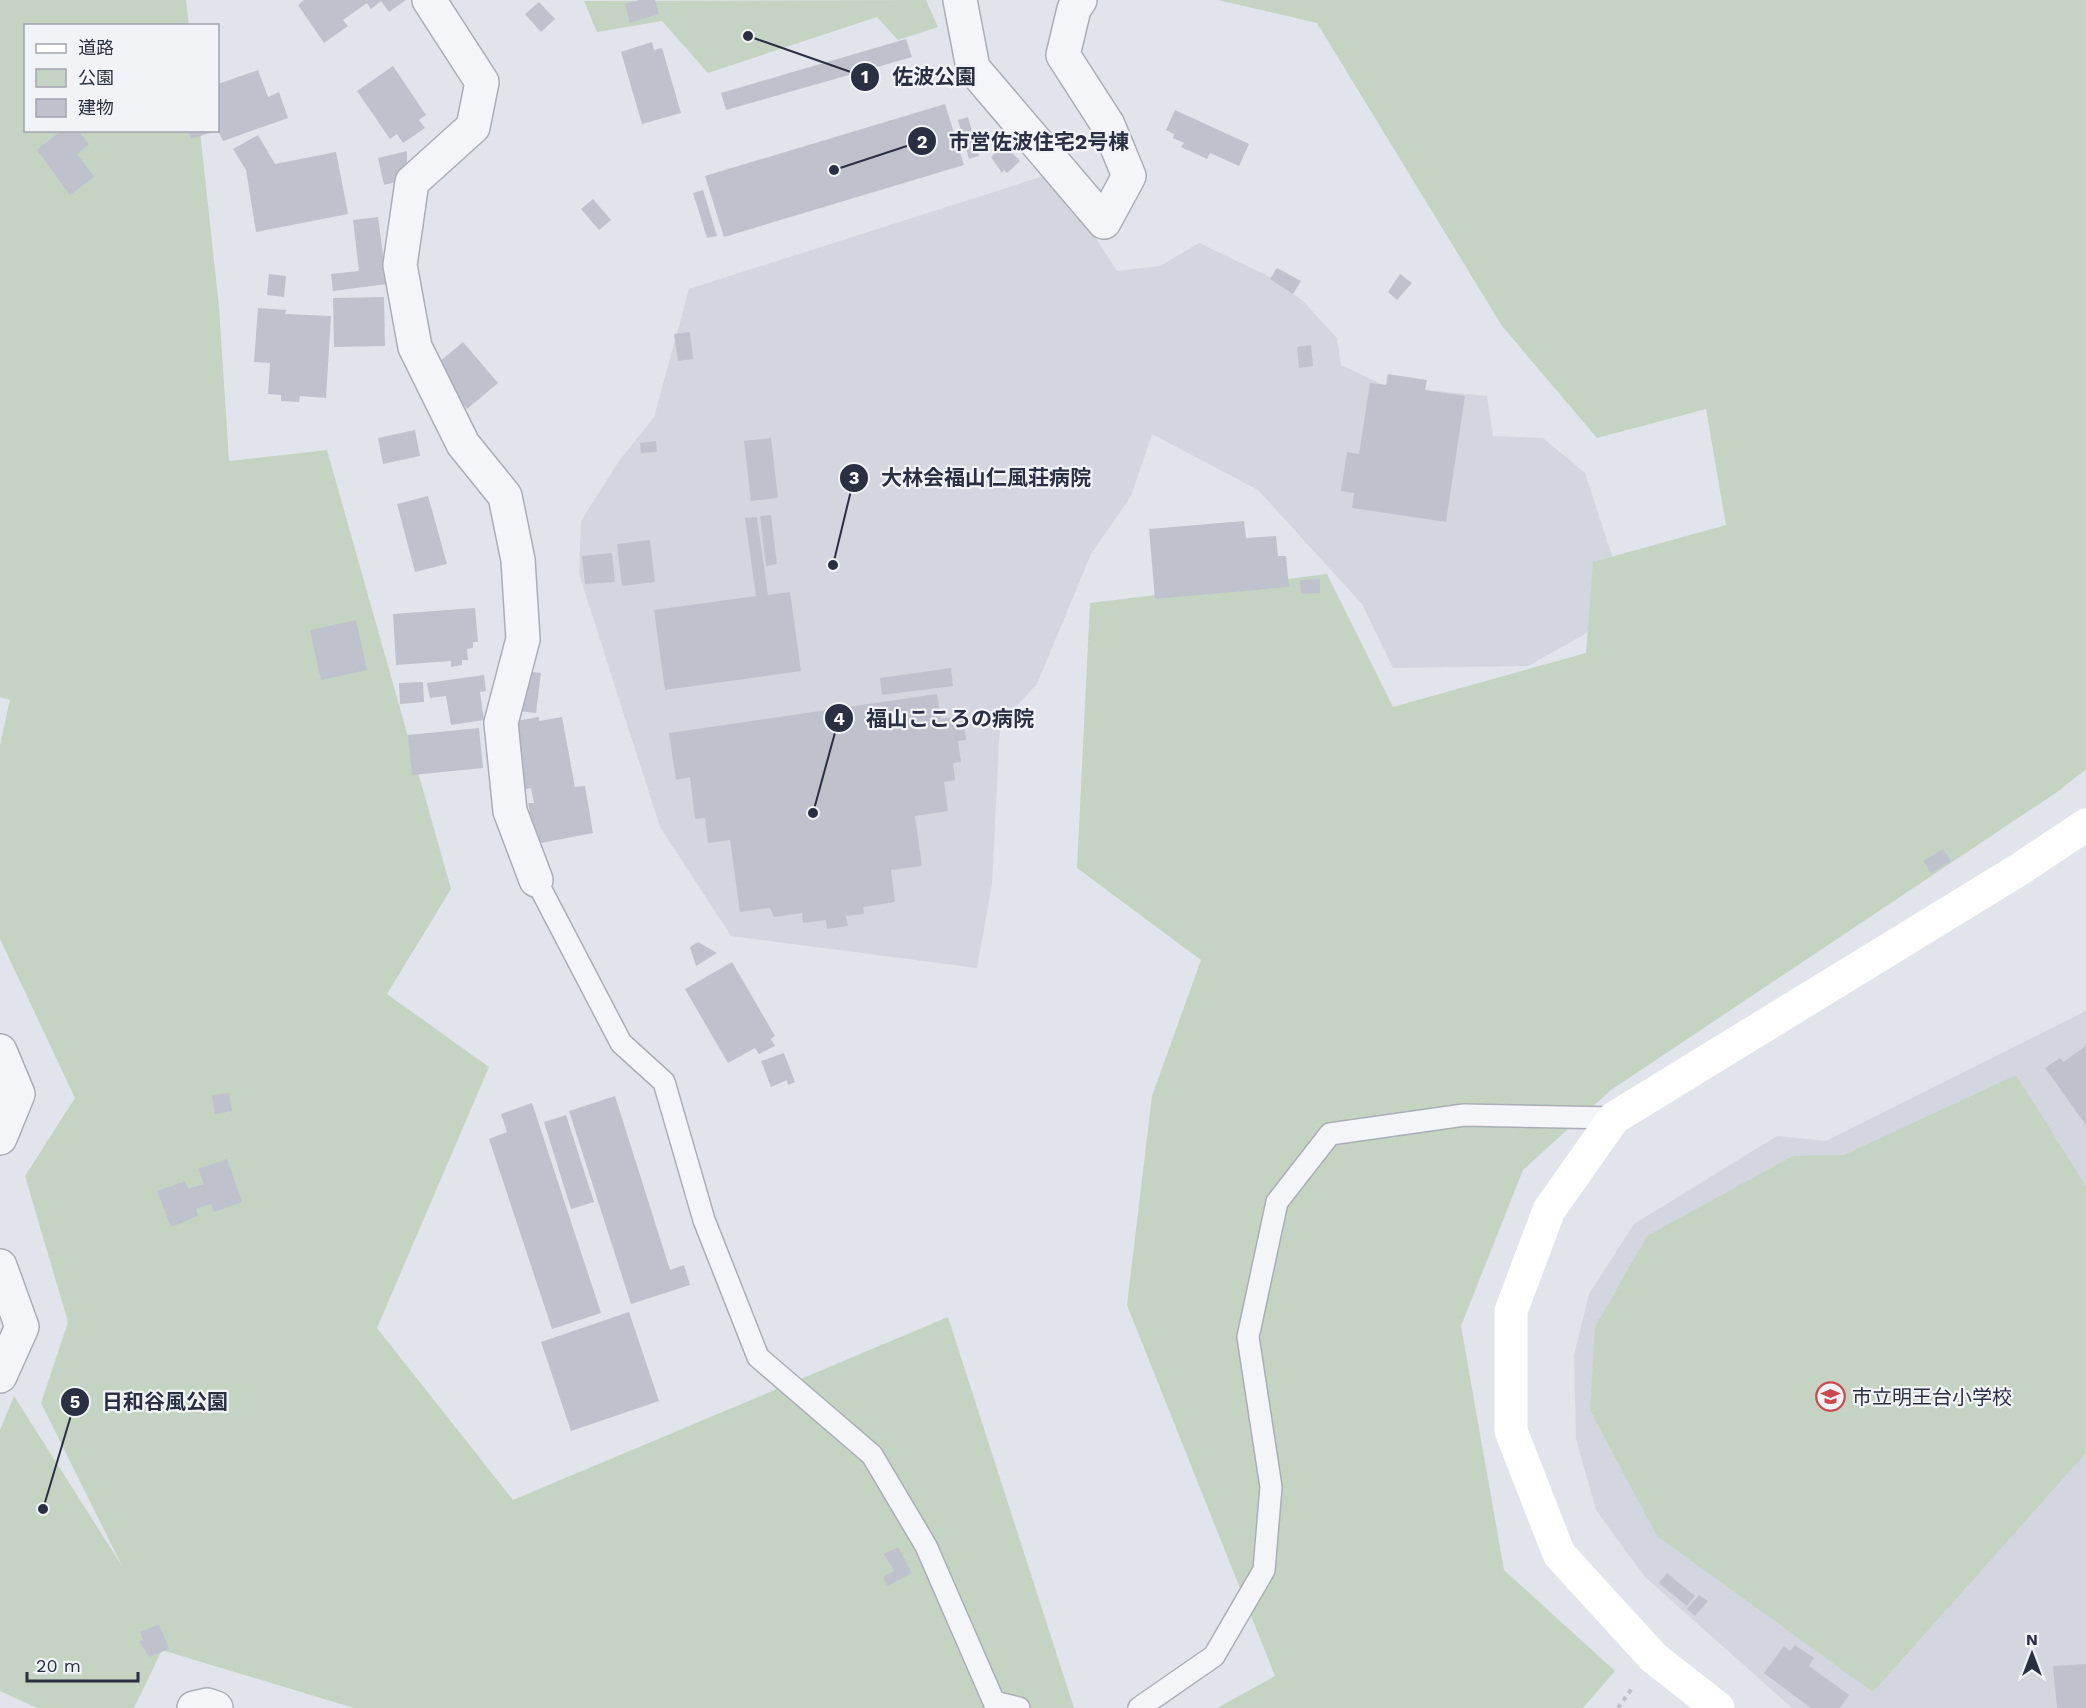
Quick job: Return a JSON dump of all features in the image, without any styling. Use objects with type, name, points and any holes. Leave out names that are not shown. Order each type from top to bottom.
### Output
[{"type":"street","points":[[429,0],[482,82],[472,127],[412,182],[400,265],[415,347],[463,444],[505,496],[518,560],[523,639],[501,723],[510,811],[536,880]]},
{"type":"street","points":[[960,0],[973,68],[1104,222],[1129,176],[1108,125],[1063,55],[1074,9],[1080,0]]},
{"type":"street","points":[[1718,1708],[1654,1658],[1559,1554],[1512,1431],[1512,1311],[1549,1210],[1614,1118],[1990,888],[2086,825]]},
{"type":"street","points":[[0,1051],[18,1094],[0,1138]]},
{"type":"street","points":[[0,1266],[22,1327],[0,1376]]},
{"type":"street","points":[[194,1708],[207,1705],[216,1708]]},
{"type":"lane","points":[[536,880],[621,1043],[664,1082],[704,1220],[758,1357],[872,1455],[926,1546],[994,1702],[1019,1708]]},
{"type":"lane","points":[[1138,1708],[1214,1656],[1264,1570],[1271,1487],[1248,1336],[1277,1202],[1330,1134],[1464,1115],[1614,1118]]},
{"type":"shaded area","points":[[1047,175],[1067,193],[1117,271],[1160,266],[1199,243],[1268,276],[1303,301],[1337,338],[1341,365],[1385,386],[1487,396],[1493,436],[1543,438],[1585,473],[1612,556],[1587,633],[1528,666],[1393,668],[1362,604],[1258,490],[1152,434],[1131,496],[1091,554],[1037,684],[1000,724],[992,884],[977,968],[731,936],[660,827],[579,574],[581,521],[619,461],[654,417],[689,289]]},
{"type":"shaded area","name":"市立明王台小学校","points":[[2086,1011],[2086,1708],[1792,1708],[1645,1577],[1596,1510],[1576,1439],[1574,1355],[1589,1294],[1634,1224],[1777,1136],[1826,1141]]},
{"type":"green space","points":[[0,0],[186,0],[189,24],[24,24],[24,132],[200,132],[219,307],[229,461],[327,450],[451,889],[387,994],[489,1067],[377,1328],[513,1500],[948,1317],[1074,1708],[354,1708],[165,1651],[163,1648],[134,1708],[37,1708],[0,1691],[0,1430],[14,1396],[122,1566],[41,1403],[68,1322],[25,1176],[75,1098],[0,939],[0,745],[10,700],[0,697]]},
{"type":"green space","points":[[926,0],[938,27],[898,40],[877,17],[708,73],[662,21],[597,32],[584,1]]},
{"type":"green space","points":[[1218,0],[2086,0],[2086,769],[2060,790],[1611,1090],[1523,1170],[1461,1326],[1504,1570],[1615,1671],[1583,1708],[1217,1708],[1275,1676],[1127,1305],[1152,1096],[1201,960],[1077,868],[1090,603],[1327,574],[1393,707],[1586,653],[1593,562],[1726,525],[1706,409],[1597,438],[1502,326],[1317,23]]},
{"type":"green space","name":"市立明王台小学校","points":[[2016,1075],[2086,1186],[2086,1453],[1873,1692],[1657,1536],[1590,1410],[1595,1327],[1647,1236],[1793,1156],[1844,1155]]},
{"type":"building","points":[[304,0],[406,0],[389,12],[381,1],[371,9],[367,3],[343,20],[348,26],[324,43],[298,5]]},
{"type":"building","points":[[639,0],[655,0],[659,14],[630,23],[625,4]]},
{"type":"building","points":[[539,2],[555,19],[541,32],[525,14]]},
{"type":"building","points":[[906,39],[912,57],[726,110],[721,93]]},
{"type":"building","points":[[652,42],[654,50],[662,48],[681,113],[642,124],[621,52]]},
{"type":"building","points":[[393,66],[426,115],[419,120],[425,128],[403,143],[397,134],[390,139],[357,91]]},
{"type":"building","points":[[258,70],[268,97],[279,92],[288,118],[223,141],[218,132],[219,84]]},
{"type":"building","points":[[945,104],[964,165],[724,237],[705,176]]},
{"type":"building","points":[[1175,110],[1249,144],[1239,166],[1210,153],[1207,159],[1181,147],[1184,143],[1173,138],[1174,134],[1166,130]]},
{"type":"building","points":[[968,117],[979,156],[969,159],[958,120]]},
{"type":"building","points":[[60,132],[80,132],[89,144],[77,154],[94,177],[70,195],[37,150]]},
{"type":"building","points":[[189,132],[213,132],[191,139]]},
{"type":"building","points":[[258,135],[275,164],[336,152],[348,214],[256,232],[246,170],[233,149]]},
{"type":"building","points":[[1004,144],[1020,161],[1007,173],[1004,170],[1002,173],[991,157]]},
{"type":"building","points":[[407,151],[407,179],[384,185],[378,158]]},
{"type":"building","points":[[703,190],[717,236],[707,238],[693,193]]},
{"type":"building","points":[[593,199],[611,220],[599,230],[581,209]]},
{"type":"building","points":[[378,217],[387,284],[333,291],[331,274],[359,271],[353,220]]},
{"type":"building","points":[[1277,268],[1301,281],[1293,294],[1270,279]]},
{"type":"building","points":[[269,274],[286,276],[284,297],[267,295]]},
{"type":"building","points":[[1400,274],[1412,283],[1397,300],[1388,292]]},
{"type":"building","points":[[384,297],[385,346],[334,347],[333,298]]},
{"type":"building","points":[[258,308],[286,310],[285,314],[331,316],[326,398],[300,396],[299,402],[281,401],[281,395],[268,394],[270,363],[254,362]]},
{"type":"building","points":[[690,332],[693,359],[678,361],[674,334]]},
{"type":"building","points":[[463,342],[498,383],[467,409],[432,368]]},
{"type":"building","points":[[1311,345],[1313,366],[1299,368],[1297,347]]},
{"type":"building","points":[[1388,374],[1427,380],[1425,390],[1465,396],[1446,522],[1352,508],[1354,493],[1341,491],[1347,452],[1359,454],[1370,383],[1386,385]]},
{"type":"building","points":[[415,430],[420,456],[383,464],[378,438]]},
{"type":"building","points":[[771,438],[778,498],[751,501],[744,441]]},
{"type":"building","points":[[656,441],[657,452],[641,453],[640,443]]},
{"type":"building","points":[[428,496],[447,564],[415,572],[397,504]]},
{"type":"building","points":[[771,515],[777,564],[766,566],[760,516]]},
{"type":"building","points":[[757,517],[768,595],[790,592],[801,671],[665,690],[654,610],[756,596],[745,518]]},
{"type":"building","points":[[1244,521],[1246,538],[1276,536],[1278,556],[1286,556],[1289,587],[1155,599],[1149,529]]},
{"type":"building","points":[[650,540],[655,582],[622,586],[617,544]]},
{"type":"building","points":[[612,553],[615,582],[585,584],[582,556]]},
{"type":"building","points":[[1320,579],[1320,593],[1301,594],[1300,580]]},
{"type":"building","points":[[475,608],[478,642],[473,642],[473,648],[467,649],[468,660],[462,660],[462,665],[451,667],[451,661],[396,665],[393,614]]},
{"type":"building","points":[[356,620],[367,670],[321,680],[310,630]]},
{"type":"building","points":[[951,668],[953,686],[882,695],[880,678]]},
{"type":"building","points":[[514,670],[541,673],[536,713],[509,710]]},
{"type":"building","points":[[484,675],[486,691],[480,692],[484,720],[451,725],[446,696],[430,698],[427,683]]},
{"type":"building","points":[[423,682],[424,702],[400,704],[399,683]]},
{"type":"building","points":[[937,694],[941,719],[968,715],[969,724],[964,725],[966,740],[958,741],[961,762],[953,763],[955,780],[944,782],[948,811],[915,816],[922,866],[891,870],[895,902],[863,907],[864,914],[846,916],[848,926],[827,929],[826,920],[803,923],[802,913],[774,917],[770,908],[740,912],[730,840],[708,843],[705,818],[695,819],[690,777],[676,780],[669,733]]},
{"type":"building","points":[[539,717],[539,721],[562,717],[575,787],[585,786],[593,833],[536,844],[528,803],[534,803],[531,788],[522,790],[509,722]]},
{"type":"building","points":[[479,728],[483,768],[412,775],[408,735]]},
{"type":"building","points":[[1943,849],[1951,861],[1931,873],[1923,861]]},
{"type":"building","points":[[698,942],[717,953],[696,966],[690,947]]},
{"type":"building","points":[[732,962],[775,1036],[771,1039],[775,1046],[759,1054],[755,1048],[728,1063],[685,989]]},
{"type":"building","points":[[2086,1046],[2086,1125],[2045,1068],[2060,1058],[2063,1062]]},
{"type":"building","points":[[784,1053],[795,1082],[788,1085],[787,1080],[771,1087],[761,1061]]},
{"type":"building","points":[[229,1093],[232,1111],[215,1114],[212,1095]]},
{"type":"building","points":[[615,1096],[670,1270],[684,1265],[690,1285],[631,1304],[569,1111]]},
{"type":"building","points":[[532,1103],[601,1313],[552,1329],[489,1139],[507,1132],[501,1114]]},
{"type":"building","points":[[566,1115],[594,1202],[571,1209],[544,1122]]},
{"type":"building","points":[[227,1159],[242,1202],[214,1212],[211,1204],[196,1209],[198,1216],[171,1227],[157,1191],[185,1181],[188,1189],[204,1184],[198,1169]]},
{"type":"building","points":[[629,1312],[659,1401],[571,1431],[541,1342]]},
{"type":"building","points":[[898,1547],[912,1573],[888,1586],[883,1577],[894,1571],[884,1554]]},
{"type":"building","points":[[1667,1573],[1695,1596],[1687,1606],[1659,1583]]},
{"type":"building","points":[[1699,1595],[1708,1601],[1695,1616],[1687,1609]]},
{"type":"building","points":[[159,1624],[169,1649],[149,1657],[139,1641],[143,1640],[140,1632]]},
{"type":"building","points":[[1795,1645],[1814,1658],[1809,1666],[1849,1695],[1840,1708],[1811,1708],[1764,1673],[1784,1646],[1790,1651]]},
{"type":"building","points":[[2086,1664],[2086,1708],[2057,1708],[2053,1666]]},
{"type":"place","name":"佐波公園","points":[[748,36]]},
{"type":"place","name":"市営佐波住宅2号棟","points":[[834,170]]},
{"type":"place","name":"大林会福山仁風荘病院","points":[[833,565]]},
{"type":"place","name":"福山こころの病院","points":[[813,813]]},
{"type":"place","name":"市立明王台小学校","points":[[1831,1397]]},
{"type":"place","name":"日和谷風公園","points":[[43,1509]]}]
